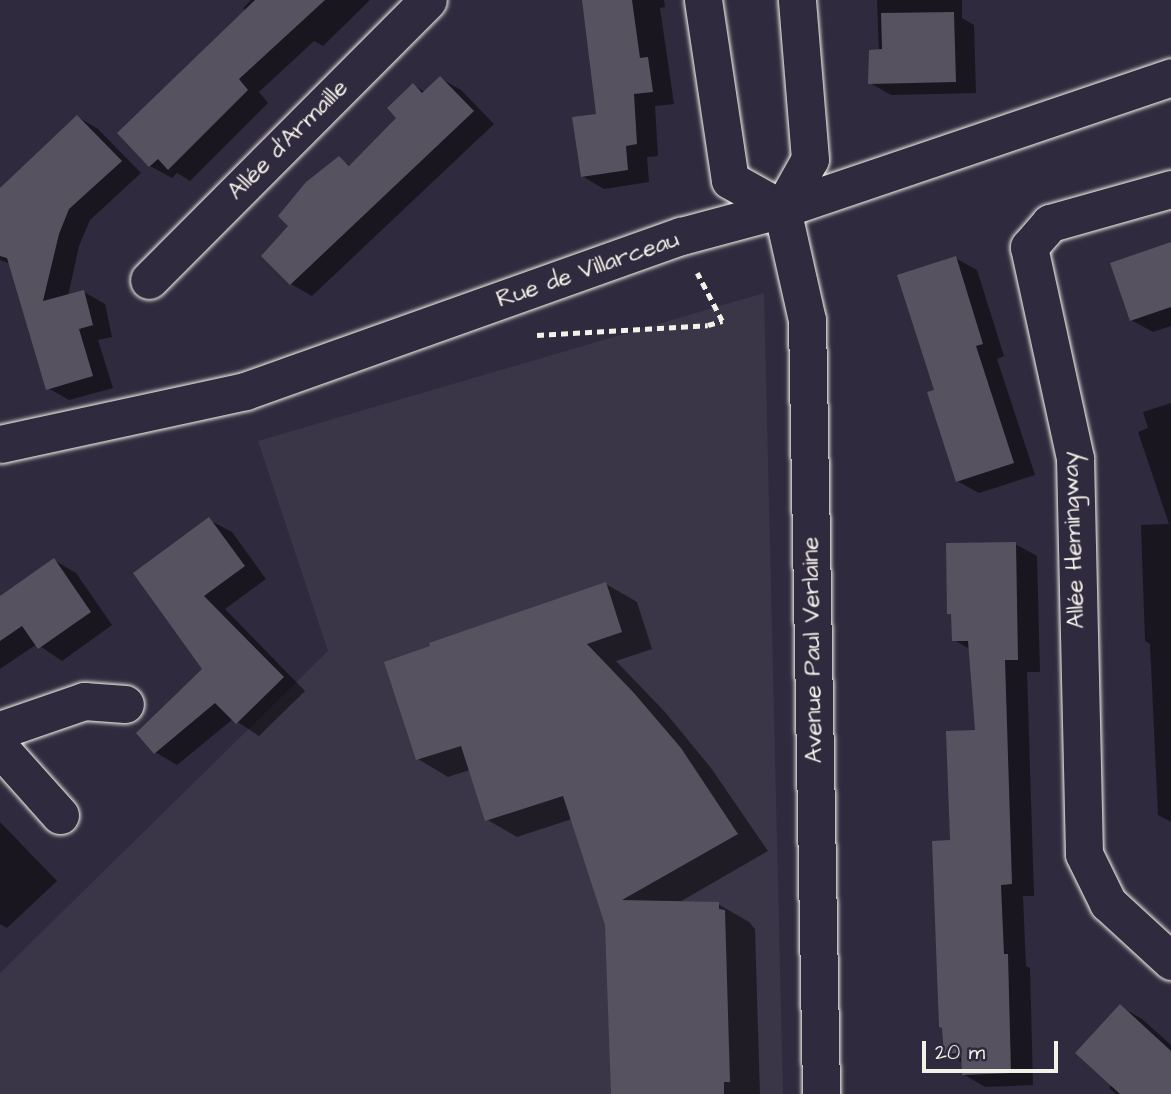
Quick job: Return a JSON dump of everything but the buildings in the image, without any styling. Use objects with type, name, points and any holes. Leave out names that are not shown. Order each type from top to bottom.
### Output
[{"type":"street","name":"Allée d'Armaille","points":[[149,280],[428,0]]},
{"type":"street","points":[[703,0],[730,180],[782,209],[810,159],[797,0]]},
{"type":"street","name":"Rue de Villarceau","points":[[0,444],[245,391],[681,236],[782,209],[1171,77]]},
{"type":"street","name":"Allée Hemingway","points":[[1171,189],[1050,223],[1029,247],[1075,458],[1084,854],[1108,904],[1171,961]]},
{"type":"street","name":"Avenue Paul Verlaine","points":[[782,209],[807,320],[821,1094]]},
{"type":"street","points":[[0,730],[84,701],[125,704]]},
{"type":"street","points":[[0,748],[60,815]]},
{"type":"shaded area","points":[[764,293],[783,1094],[0,1094],[0,973],[328,651],[258,441]]}]
